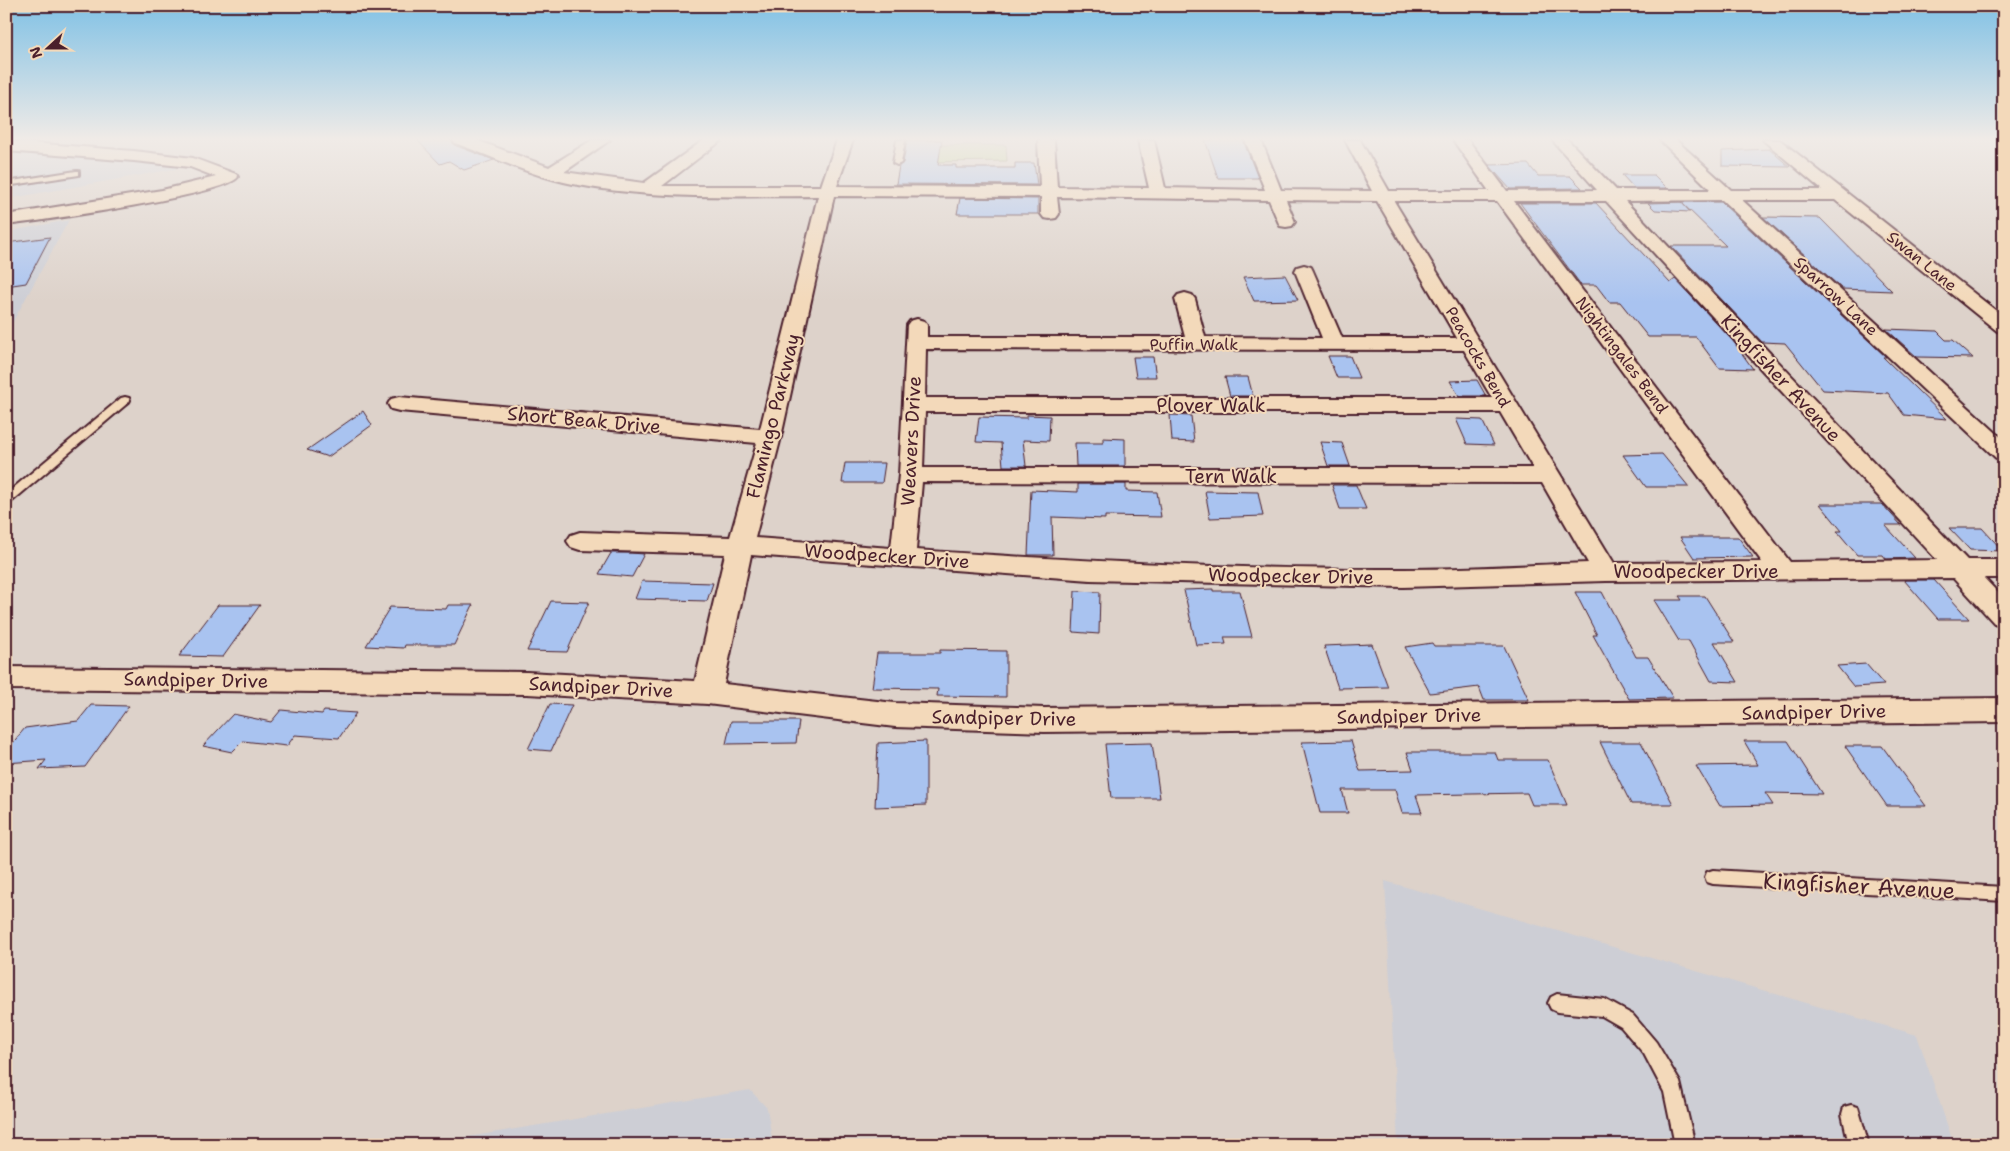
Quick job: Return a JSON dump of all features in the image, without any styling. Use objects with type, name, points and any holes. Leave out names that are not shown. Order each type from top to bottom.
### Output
[{"type":"street","points":[[6,220],[166,194]]},
{"type":"street","name":"Flamingo Parkway","points":[[707,692],[740,546],[770,437],[827,194]]},
{"type":"street","points":[[1050,194],[1050,214]]},
{"type":"street","points":[[1241,194],[1382,196],[1839,195]]},
{"type":"street","points":[[1275,194],[1286,222]]},
{"type":"street","name":"Sparrow Lane","points":[[1726,194],[2004,452]]},
{"type":"street","name":"Kingfisher Avenue","points":[[1608,195],[2004,616]]},
{"type":"street","name":"Swan Lane","points":[[1839,195],[2004,327]]},
{"type":"street","name":"Peacocks Bend","points":[[1382,196],[1472,344],[1506,405],[1606,572]]},
{"type":"street","name":"Nightingales Bend","points":[[1503,196],[1782,570]]},
{"type":"street","points":[[1304,271],[1335,344]]},
{"type":"street","points":[[1185,299],[1197,344]]},
{"type":"street","name":"Puffin Walk","points":[[917,334],[1197,344],[1472,344]]},
{"type":"street","name":"Weavers Drive","points":[[903,556],[911,475],[917,334]]},
{"type":"street","name":"Short Beak Drive","points":[[399,404],[770,437]]},
{"type":"street","name":"Plover Walk","points":[[915,405],[1506,405]]},
{"type":"street","name":"Tern Walk","points":[[911,475],[1550,476]]},
{"type":"street","name":"Woodpecker Drive","points":[[580,541],[740,546],[1090,570],[1192,574],[1403,578],[1606,572],[2004,569]]},
{"type":"street","name":"Sandpiper Drive","points":[[6,678],[527,684],[707,692],[895,715],[1044,720],[2004,710]]},
{"type":"lane","points":[[6,500],[125,400]]},
{"type":"lane","name":"Kingfisher Avenue","points":[[1713,877],[2004,894]]},
{"type":"lane","points":[[1557,1003],[1604,1008],[1627,1021],[1650,1048],[1673,1089],[1685,1145]]},
{"type":"lane","points":[[1851,1114],[1859,1145]]},
{"type":"shaded area","points":[[6,194],[36,194],[6,199]]},
{"type":"shaded area","points":[[69,220],[6,334],[6,232]]},
{"type":"shaded area","points":[[1385,881],[1917,1035],[1954,1145],[1398,1145]]},
{"type":"shaded area","points":[[750,1090],[767,1108],[773,1145],[430,1145],[431,1143]]},
{"type":"building","points":[[960,198],[1038,199],[1038,214],[957,214]]},
{"type":"building","points":[[1681,202],[1690,212],[1655,210],[1648,203]]},
{"type":"building","points":[[1681,202],[1721,202],[1886,357],[1883,357],[1947,419],[1904,415],[1888,393],[1823,390],[1785,343],[1762,342],[1671,246],[1726,246]]},
{"type":"building","points":[[1520,203],[1596,203],[1670,283],[1675,279],[1733,341],[1753,369],[1719,368],[1696,337],[1648,337],[1620,302],[1609,302],[1596,285],[1581,285]]},
{"type":"building","points":[[1763,217],[1820,218],[1892,291],[1842,289]]},
{"type":"building","points":[[50,237],[26,283],[6,286],[6,243]]},
{"type":"building","points":[[1285,275],[1298,300],[1254,301],[1243,277]]},
{"type":"building","points":[[1886,329],[1937,331],[1946,340],[1953,340],[1973,358],[1917,357]]},
{"type":"building","points":[[1328,356],[1350,356],[1359,378],[1337,378]]},
{"type":"building","points":[[1133,357],[1153,357],[1156,377],[1136,377]]},
{"type":"building","points":[[1225,377],[1248,377],[1253,396],[1230,396]]},
{"type":"building","points":[[1477,380],[1486,396],[1459,396],[1450,381]]},
{"type":"building","points":[[363,411],[372,425],[328,457],[307,450]]},
{"type":"building","points":[[1027,415],[1050,416],[1049,441],[1023,440],[1026,466],[1003,466],[1001,443],[976,442],[979,417],[1027,418]]},
{"type":"building","points":[[1170,415],[1191,416],[1194,442],[1172,441]]},
{"type":"building","points":[[1456,419],[1482,420],[1494,445],[1467,444]]},
{"type":"building","points":[[1103,438],[1125,439],[1125,466],[1076,466],[1075,443],[1103,443]]},
{"type":"building","points":[[1320,442],[1342,443],[1350,466],[1328,466]]},
{"type":"building","points":[[1662,454],[1689,487],[1646,487],[1623,455]]},
{"type":"building","points":[[845,463],[885,463],[882,483],[842,483]]},
{"type":"building","points":[[1078,484],[1126,484],[1126,491],[1157,492],[1161,517],[1105,516],[1105,519],[1052,517],[1053,555],[1028,555],[1031,490],[1078,492]]},
{"type":"building","points":[[1333,485],[1356,485],[1366,509],[1340,509]]},
{"type":"building","points":[[1205,491],[1258,492],[1263,516],[1210,518]]},
{"type":"building","points":[[1820,504],[1882,504],[1901,525],[1885,525],[1915,558],[1886,559],[1883,555],[1857,555],[1837,531],[1842,531]]},
{"type":"building","points":[[1949,528],[1982,528],[2003,551],[1970,550]]},
{"type":"building","points":[[1680,537],[1738,537],[1753,557],[1694,558]]},
{"type":"building","points":[[611,553],[644,554],[632,577],[599,574]]},
{"type":"building","points":[[1904,580],[1934,580],[1969,619],[1938,619]]},
{"type":"building","points":[[642,581],[713,583],[707,601],[635,599]]},
{"type":"building","points":[[1213,589],[1213,591],[1240,591],[1252,637],[1224,637],[1226,644],[1196,645],[1184,590]]},
{"type":"building","points":[[1075,591],[1100,592],[1099,634],[1073,632]]},
{"type":"building","points":[[1575,592],[1602,592],[1636,657],[1648,657],[1673,698],[1629,699],[1593,635],[1597,635]]},
{"type":"building","points":[[1679,596],[1705,596],[1734,642],[1714,642],[1738,682],[1711,681],[1689,641],[1679,641],[1654,600],[1682,600]]},
{"type":"building","points":[[551,601],[589,602],[567,652],[527,651]]},
{"type":"building","points":[[218,605],[260,605],[223,657],[179,656]]},
{"type":"building","points":[[448,605],[473,605],[454,645],[405,645],[404,648],[366,646],[390,607],[446,609]]},
{"type":"building","points":[[1432,643],[1434,646],[1504,646],[1529,700],[1484,700],[1479,687],[1430,693],[1405,647]]},
{"type":"building","points":[[1372,644],[1388,687],[1338,688],[1324,646]]},
{"type":"building","points":[[940,650],[1006,651],[1006,697],[937,696],[938,689],[872,688],[877,653],[940,653]]},
{"type":"building","points":[[1866,664],[1884,685],[1854,687],[1837,666]]},
{"type":"building","points":[[550,704],[572,705],[551,751],[528,749]]},
{"type":"building","points":[[91,705],[129,706],[85,767],[39,769],[46,760],[6,763],[6,751],[25,728],[78,721]]},
{"type":"building","points":[[281,710],[322,714],[324,711],[356,713],[339,738],[295,735],[287,746],[243,741],[232,752],[203,746],[233,714],[271,722]]},
{"type":"building","points":[[731,721],[799,721],[796,743],[726,744]]},
{"type":"building","points":[[926,741],[926,805],[875,807],[878,743]]},
{"type":"building","points":[[1351,741],[1360,771],[1413,770],[1407,752],[1495,752],[1498,760],[1548,760],[1567,805],[1532,805],[1527,793],[1416,795],[1422,813],[1402,813],[1395,790],[1342,790],[1348,813],[1320,813],[1302,742]]},
{"type":"building","points":[[1744,741],[1788,741],[1822,794],[1765,793],[1773,805],[1720,806],[1696,766],[1758,765]]},
{"type":"building","points":[[1600,742],[1641,742],[1673,804],[1631,804]]},
{"type":"building","points":[[1152,743],[1160,798],[1111,798],[1105,744]]},
{"type":"building","points":[[1845,746],[1882,746],[1926,806],[1887,806]]}]
